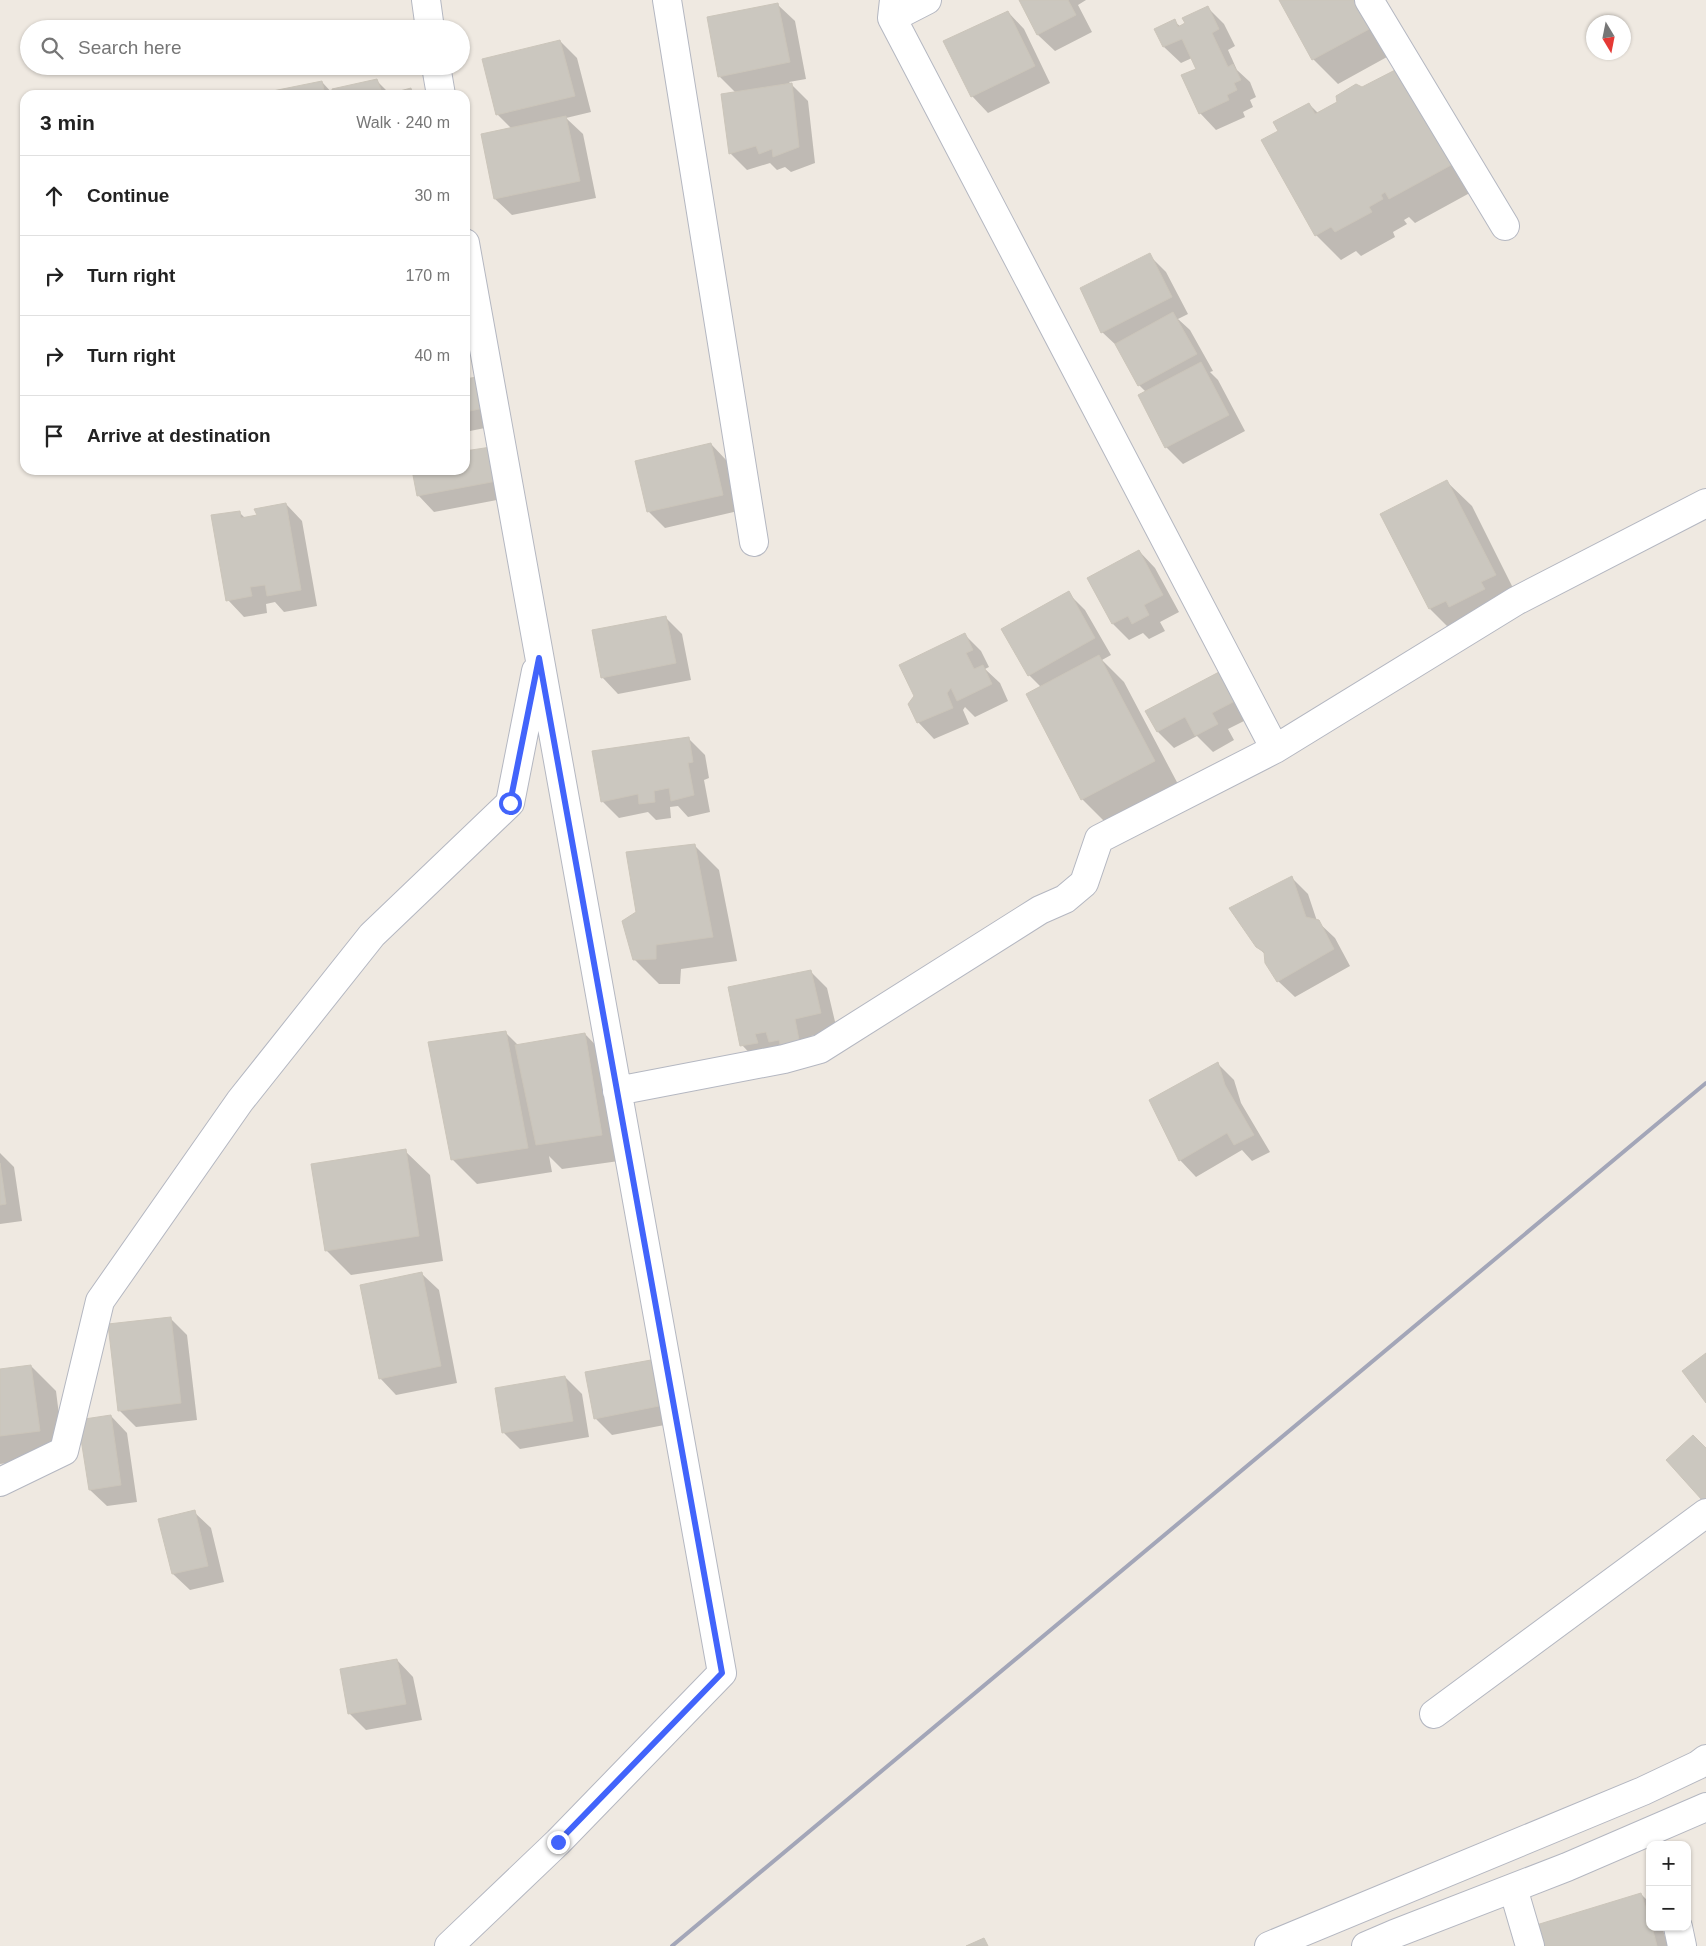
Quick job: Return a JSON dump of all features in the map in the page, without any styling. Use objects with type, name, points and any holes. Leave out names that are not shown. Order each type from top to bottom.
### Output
[{"type":"street","points":[[426,0],[429,20]]},
{"type":"street","points":[[667,0],[754,542]]},
{"type":"street","points":[[928,0],[893,9],[1276,749]]},
{"type":"street","points":[[1369,0],[1505,226]]},
{"type":"street","points":[[438,75],[440,90]]},
{"type":"street","points":[[449,1946],[558,1842],[722,1673],[470,271]]},
{"type":"street","points":[[617,1091],[784,1059],[820,1049],[1040,910],[1065,898],[1084,883],[1099,839],[1276,749],[1516,600],[1706,503]]},
{"type":"street","points":[[0,1482],[64,1451],[100,1301],[240,1101],[372,935],[510,803],[539,658]]},
{"type":"street","points":[[1434,1714],[1706,1513]]},
{"type":"street","points":[[1269,1946],[1643,1791],[1698,1765],[1706,1759]]},
{"type":"street","points":[[1643,1791],[1654,1837]]},
{"type":"street","points":[[1366,1946],[1395,1940],[1513,1888],[1654,1837],[1706,1807]]},
{"type":"street","points":[[1513,1888],[1530,1946]]},
{"type":"street","points":[[1385,1899],[1395,1940]]},
{"type":"street","points":[[1679,1931],[1682,1946]]},
{"type":"building","points":[[1019,0],[1068,0],[1076,15],[1037,35]]},
{"type":"building","points":[[1279,0],[1358,0],[1373,27],[1312,60]]},
{"type":"building","points":[[778,3],[790,62],[718,77],[707,17]]},
{"type":"building","points":[[1208,6],[1219,29],[1212,33],[1228,67],[1233,64],[1241,80],[1234,83],[1237,90],[1227,95],[1229,100],[1199,114],[1181,75],[1196,69],[1182,39],[1163,47],[1154,29],[1175,19],[1178,27],[1185,23],[1182,18]]},
{"type":"building","points":[[1008,11],[1035,66],[971,97],[943,41]]},
{"type":"building","points":[[560,40],[575,96],[496,115],[482,59]]},
{"type":"building","points":[[1401,67],[1453,164],[1389,199],[1385,192],[1381,195],[1383,199],[1369,207],[1372,212],[1335,232],[1331,227],[1315,236],[1261,140],[1278,131],[1273,122],[1309,103],[1315,114],[1337,102],[1336,96],[1356,84],[1362,87]]},
{"type":"building","points":[[377,79],[381,90],[332,90]]},
{"type":"building","points":[[322,81],[324,90],[278,90]]},
{"type":"building","points":[[792,83],[799,147],[773,157],[772,149],[759,154],[756,146],[729,154],[721,94]]},
{"type":"building","points":[[566,116],[580,181],[494,199],[481,134]]},
{"type":"building","points":[[1150,253],[1172,297],[1101,333],[1080,288]]},
{"type":"building","points":[[1173,312],[1197,354],[1138,386],[1115,344]]},
{"type":"building","points":[[1201,362],[1229,415],[1165,448],[1138,395]]},
{"type":"building","points":[[477,377],[484,408],[470,411],[470,378]]},
{"type":"building","points":[[711,443],[723,495],[647,512],[635,461]]},
{"type":"building","points":[[491,447],[497,481],[417,496],[413,475],[470,475],[470,450]]},
{"type":"building","points":[[1447,480],[1496,575],[1481,582],[1485,589],[1449,607],[1446,601],[1429,609],[1380,514]]},
{"type":"building","points":[[286,503],[301,590],[267,596],[265,585],[250,587],[252,596],[226,601],[211,515],[240,511],[241,518],[257,515],[254,509]]},
{"type":"building","points":[[1139,550],[1163,595],[1144,605],[1149,615],[1132,624],[1128,616],[1112,624],[1087,578]]},
{"type":"building","points":[[1069,591],[1095,638],[1028,676],[1001,629]]},
{"type":"building","points":[[666,616],[676,663],[601,678],[592,630]]},
{"type":"building","points":[[965,633],[973,650],[966,653],[974,669],[983,665],[992,684],[957,701],[951,688],[947,693],[953,708],[917,723],[908,704],[914,696],[899,665]]},
{"type":"building","points":[[1099,655],[1155,761],[1081,800],[1026,694]]},
{"type":"building","points":[[1219,672],[1235,701],[1212,713],[1218,724],[1195,736],[1185,717],[1157,732],[1145,711]]},
{"type":"building","points":[[689,737],[693,762],[688,763],[694,795],[671,801],[669,788],[654,791],[655,802],[639,804],[638,794],[601,802],[592,751]]},
{"type":"building","points":[[695,844],[713,937],[656,945],[656,959],[633,960],[622,921],[636,912],[626,852]]},
{"type":"building","points":[[1292,876],[1306,917],[1319,920],[1334,949],[1277,982],[1265,963],[1264,952],[1256,947],[1229,908]]},
{"type":"building","points":[[811,970],[821,1013],[795,1019],[800,1045],[781,1049],[779,1040],[769,1042],[766,1032],[755,1034],[758,1043],[740,1046],[728,987]]},
{"type":"building","points":[[506,1031],[528,1148],[451,1160],[428,1042]]},
{"type":"building","points":[[585,1033],[602,1135],[536,1145],[515,1045]]},
{"type":"building","points":[[1218,1062],[1225,1085],[1254,1135],[1234,1145],[1227,1133],[1179,1161],[1149,1100]]},
{"type":"building","points":[[406,1149],[419,1236],[325,1251],[311,1164]]},
{"type":"building","points":[[0,1163],[6,1204],[0,1205]]},
{"type":"building","points":[[422,1272],[441,1366],[379,1379],[360,1285]]},
{"type":"building","points":[[171,1317],[181,1403],[118,1411],[108,1324]]},
{"type":"building","points":[[1706,1353],[1706,1403],[1682,1371]]},
{"type":"building","points":[[651,1360],[659,1406],[594,1419],[585,1372]]},
{"type":"building","points":[[31,1365],[40,1431],[0,1436],[0,1369]]},
{"type":"building","points":[[565,1376],[573,1421],[502,1433],[495,1388]]},
{"type":"building","points":[[111,1415],[121,1485],[89,1490],[78,1420]]},
{"type":"building","points":[[1693,1435],[1706,1448],[1706,1497],[1702,1500],[1666,1460]]},
{"type":"building","points":[[195,1510],[208,1566],[172,1574],[158,1519]]},
{"type":"building","points":[[397,1659],[406,1704],[348,1714],[340,1669]]},
{"type":"building","points":[[1641,1893],[1646,1909],[1646,1931],[1653,1931],[1657,1946],[1540,1946],[1533,1926]]},
{"type":"building","points":[[984,1938],[988,1946],[966,1946]]},
{"type":"railway","points":[[672,1946],[1706,1083]]},
{"type":"route","points":[[510,803],[539,658],[722,1673],[558,1842]]}]
